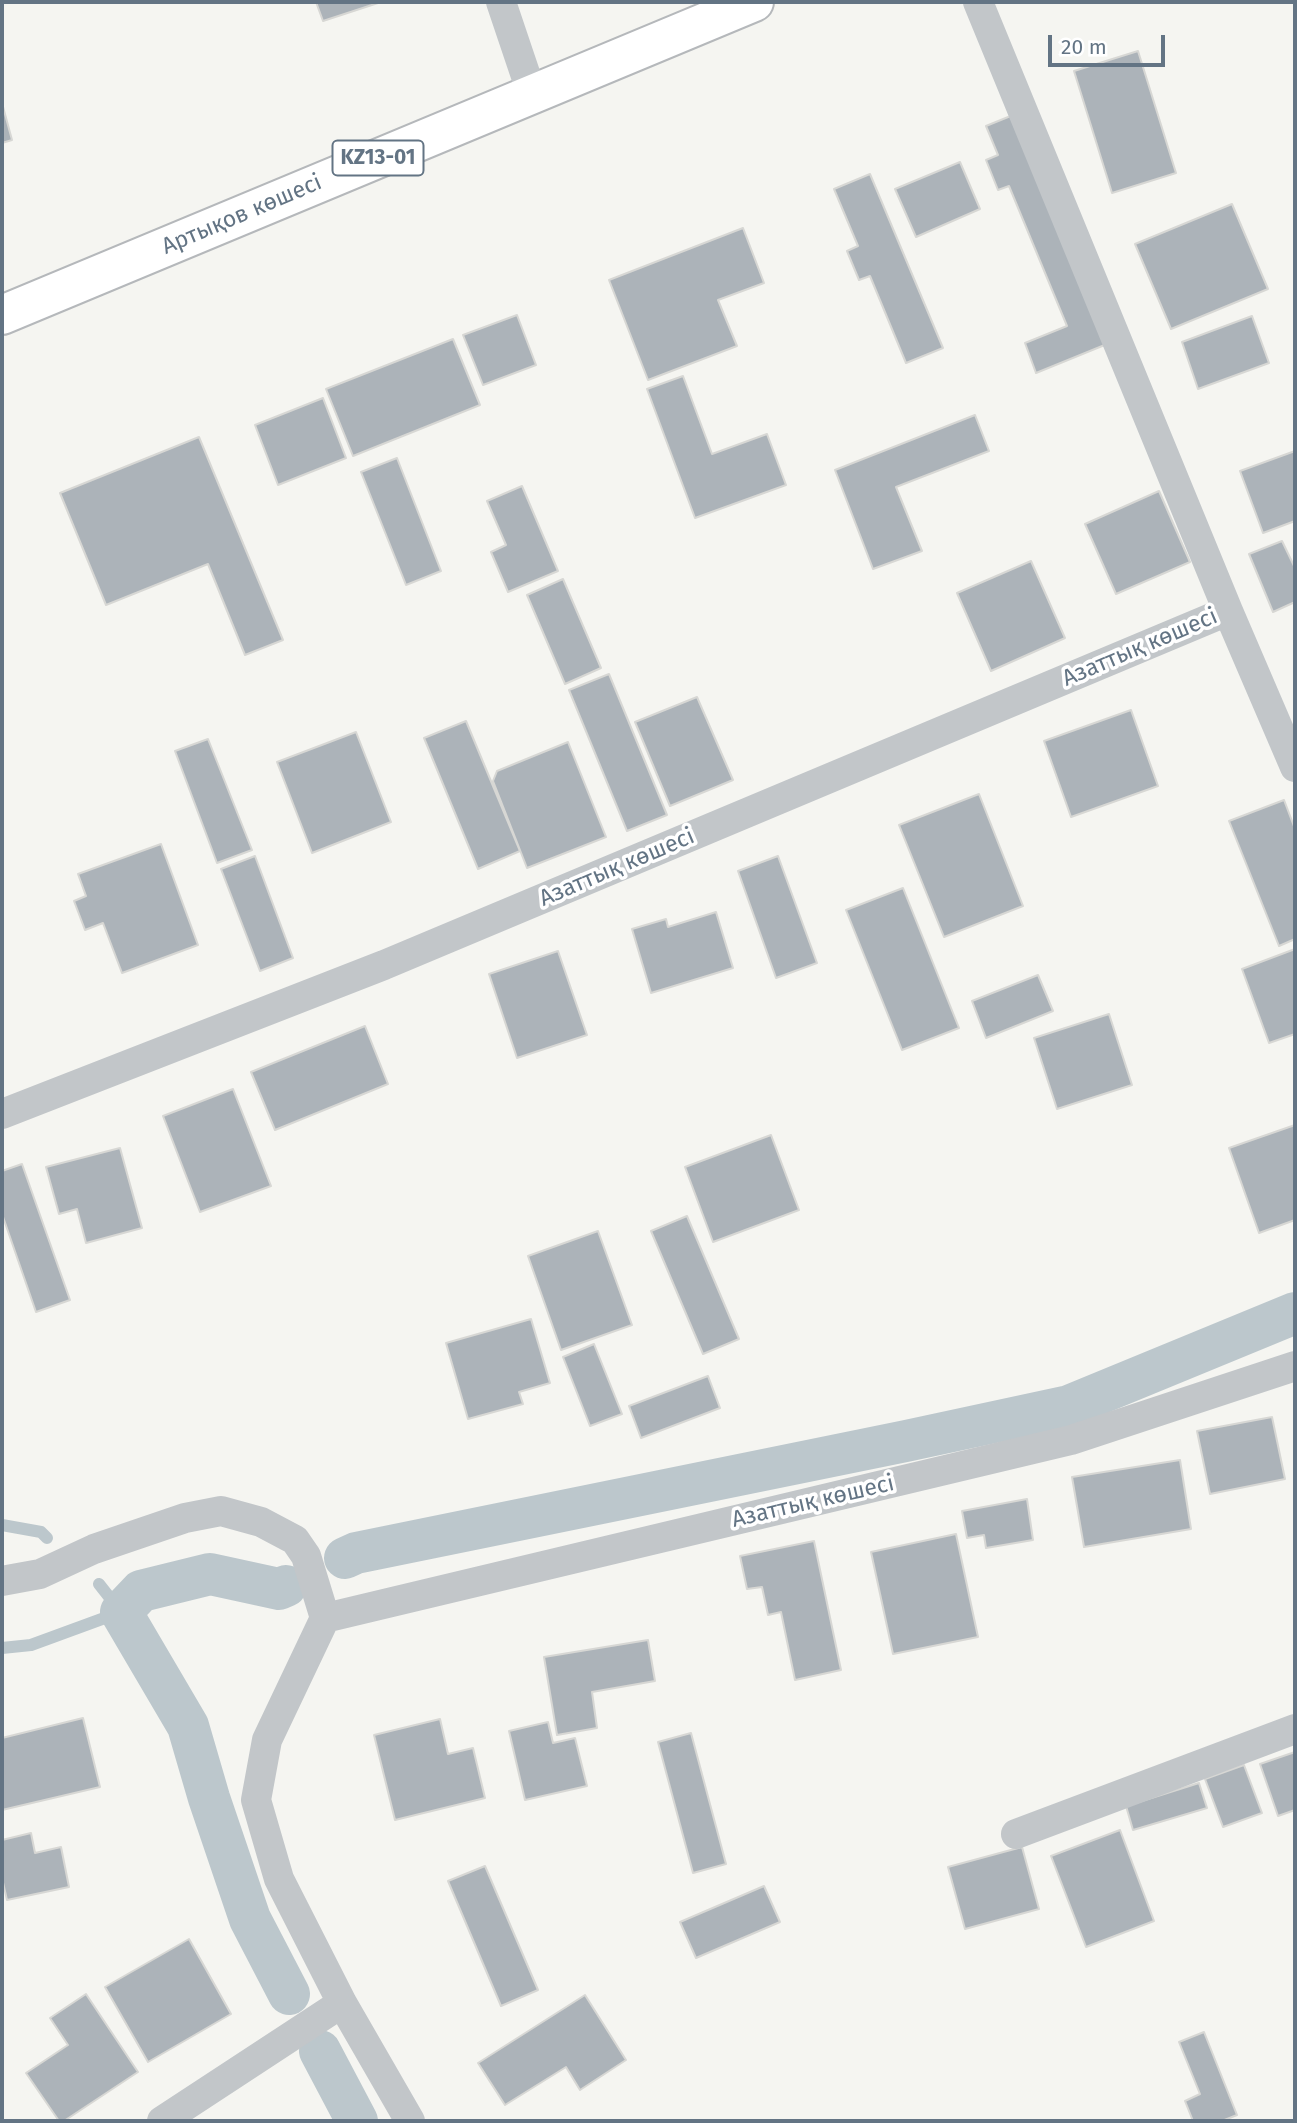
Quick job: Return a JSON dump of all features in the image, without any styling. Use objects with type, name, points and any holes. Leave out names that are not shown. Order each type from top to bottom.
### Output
[{"type":"highway","name":"Артықов көшесі","points":[[2,315],[754,2]]},
{"type":"street","points":[[501,2],[532,94]]},
{"type":"street","name":"Азаттық көшесі","points":[[978,2],[1228,611],[1295,767]]},
{"type":"street","name":"Азаттық көшесі","points":[[2,1114],[384,965],[1228,611]]},
{"type":"street","name":"Азаттық көшесі","points":[[325,1618],[1071,1440],[1295,1366]]},
{"type":"street","points":[[2,1581],[40,1574],[94,1549],[185,1518],[221,1511],[261,1522],[295,1541],[306,1556],[325,1618],[267,1741],[257,1800],[279,1879],[342,2003],[410,2121]]},
{"type":"street","points":[[1016,1834],[1295,1729]]},
{"type":"street","points":[[162,2121],[342,2003]]},
{"type":"building","points":[[316,2],[381,2],[323,21]]},
{"type":"building","points":[[1138,51],[1176,173],[1112,193],[1074,71]]},
{"type":"building","points":[[2,103],[12,140],[2,143]]},
{"type":"building","points":[[1018,113],[1112,342],[1036,373],[1025,343],[1067,326],[1009,186],[998,190],[986,160],[998,155],[986,126]]},
{"type":"building","points":[[960,162],[980,209],[916,237],[895,189]]},
{"type":"building","points":[[870,174],[943,348],[906,363],[870,276],[859,280],[847,251],[858,246],[834,189]]},
{"type":"building","points":[[1232,204],[1268,289],[1171,329],[1135,244]]},
{"type":"building","points":[[743,228],[764,283],[718,300],[737,346],[648,380],[609,280]]},
{"type":"building","points":[[517,315],[536,365],[483,385],[463,335]]},
{"type":"building","points":[[1252,316],[1269,363],[1198,389],[1182,342]]},
{"type":"building","points":[[453,339],[480,405],[353,456],[326,389]]},
{"type":"building","points":[[683,376],[712,454],[767,434],[786,485],[695,518],[647,389]]},
{"type":"building","points":[[323,398],[346,458],[278,485],[255,425]]},
{"type":"building","points":[[975,415],[989,451],[896,487],[922,551],[873,569],[835,470]]},
{"type":"building","points":[[199,437],[283,640],[245,655],[208,564],[106,605],[60,493]]},
{"type":"building","points":[[1295,451],[1295,521],[1263,533],[1240,471]]},
{"type":"building","points":[[397,458],[441,571],[406,585],[361,472]]},
{"type":"building","points":[[522,486],[558,571],[508,592],[491,552],[506,545],[487,501]]},
{"type":"building","points":[[1159,491],[1190,562],[1116,594],[1085,524]]},
{"type":"building","points":[[1282,541],[1295,568],[1295,602],[1273,612],[1249,554]]},
{"type":"building","points":[[1031,561],[1065,638],[991,671],[957,593]]},
{"type":"building","points":[[563,579],[601,668],[565,684],[527,595]]},
{"type":"building","points":[[609,674],[667,815],[627,831],[569,690]]},
{"type":"building","points":[[697,697],[733,780],[670,806],[635,722]]},
{"type":"building","points":[[1131,710],[1158,786],[1071,817],[1044,741]]},
{"type":"building","points":[[466,721],[520,851],[478,869],[424,738]]},
{"type":"building","points":[[356,732],[391,822],[312,853],[277,762]]},
{"type":"building","points":[[208,739],[252,850],[217,863],[175,751]]},
{"type":"building","points":[[568,742],[606,837],[527,868],[493,781],[497,771]]},
{"type":"building","points":[[979,794],[1023,906],[944,937],[899,825]]},
{"type":"building","points":[[1284,800],[1295,829],[1295,939],[1279,946],[1229,821]]},
{"type":"building","points":[[161,844],[198,945],[122,973],[103,923],[85,930],[74,901],[86,896],[78,874]]},
{"type":"building","points":[[255,856],[293,958],[260,971],[221,869]]},
{"type":"building","points":[[778,856],[817,963],[776,978],[738,871]]},
{"type":"building","points":[[903,888],[959,1028],[902,1050],[846,910]]},
{"type":"building","points":[[716,912],[733,968],[651,993],[632,929],[666,919],[668,927]]},
{"type":"building","points":[[1295,949],[1295,1034],[1269,1043],[1242,969]]},
{"type":"building","points":[[558,951],[587,1035],[517,1058],[489,974]]},
{"type":"building","points":[[1038,975],[1053,1011],[986,1038],[972,1001]]},
{"type":"building","points":[[1109,1014],[1132,1085],[1057,1109],[1034,1038]]},
{"type":"building","points":[[365,1026],[388,1084],[275,1130],[251,1072]]},
{"type":"building","points":[[233,1089],[271,1186],[200,1212],[163,1116]]},
{"type":"building","points":[[1295,1125],[1295,1220],[1259,1233],[1229,1148]]},
{"type":"building","points":[[771,1135],[799,1210],[713,1242],[685,1167]]},
{"type":"building","points":[[120,1148],[142,1228],[86,1243],[77,1209],[59,1214],[46,1167]]},
{"type":"building","points":[[22,1164],[70,1300],[36,1312],[2,1214],[2,1171]]},
{"type":"building","points":[[687,1216],[739,1339],[703,1354],[651,1231]]},
{"type":"building","points":[[598,1231],[632,1325],[561,1350],[528,1256]]},
{"type":"building","points":[[531,1319],[550,1383],[519,1392],[523,1404],[468,1419],[446,1343]]},
{"type":"building","points":[[594,1344],[622,1414],[590,1426],[563,1357]]},
{"type":"building","points":[[708,1376],[720,1408],[641,1438],[629,1406]]},
{"type":"building","points":[[1272,1417],[1285,1479],[1210,1494],[1197,1431]]},
{"type":"building","points":[[1180,1460],[1191,1529],[1084,1547],[1072,1477]]},
{"type":"building","points":[[1027,1499],[1033,1540],[986,1548],[984,1535],[967,1538],[962,1511]]},
{"type":"building","points":[[956,1534],[978,1637],[893,1654],[871,1552]]},
{"type":"building","points":[[814,1541],[841,1670],[795,1680],[781,1612],[768,1615],[762,1587],[747,1589],[740,1556]]},
{"type":"building","points":[[648,1640],[655,1681],[592,1692],[597,1728],[557,1735],[544,1657]]},
{"type":"building","points":[[83,1718],[100,1787],[2,1810],[2,1738]]},
{"type":"building","points":[[440,1719],[448,1754],[473,1748],[485,1798],[395,1820],[374,1735]]},
{"type":"building","points":[[548,1722],[553,1743],[575,1738],[587,1786],[525,1800],[509,1731]]},
{"type":"building","points":[[691,1733],[726,1864],[693,1873],[658,1742]]},
{"type":"building","points":[[1295,1752],[1295,1810],[1278,1816],[1260,1764]]},
{"type":"building","points":[[1244,1765],[1262,1813],[1223,1827],[1205,1779]]},
{"type":"building","points":[[1199,1783],[1207,1808],[1133,1830],[1126,1806]]},
{"type":"building","points":[[1120,1830],[1154,1921],[1086,1947],[1051,1856]]},
{"type":"building","points":[[31,1833],[35,1853],[61,1847],[69,1887],[7,1900],[2,1878],[2,1840]]},
{"type":"building","points":[[1022,1847],[1039,1909],[965,1929],[948,1867]]},
{"type":"building","points":[[485,1866],[538,1990],[501,2006],[448,1881]]},
{"type":"building","points":[[764,1886],[780,1922],[696,1958],[680,1922]]},
{"type":"building","points":[[189,1939],[231,2014],[148,2062],[105,1987]]},
{"type":"building","points":[[86,1994],[138,2072],[64,2121],[59,2121],[26,2073],[68,2045],[50,2018]]},
{"type":"building","points":[[585,1995],[626,2060],[580,2090],[566,2067],[505,2105],[478,2063]]},
{"type":"building","points":[[1204,2032],[1237,2115],[1222,2121],[1193,2121],[1185,2101],[1200,2094],[1179,2042]]},
{"type":"waterway","points":[[345,1558],[356,1553],[1069,1406],[1295,1313]]},
{"type":"waterway","points":[[2,1525],[41,1532],[47,1538]]},
{"type":"waterway","points":[[286,1586],[279,1589],[210,1574],[141,1591],[121,1612],[188,1726],[250,1919],[289,1994]]},
{"type":"waterway","points":[[2,1648],[31,1645],[121,1612],[99,1584]]},
{"type":"waterway","points":[[320,2051],[357,2121]]}]
